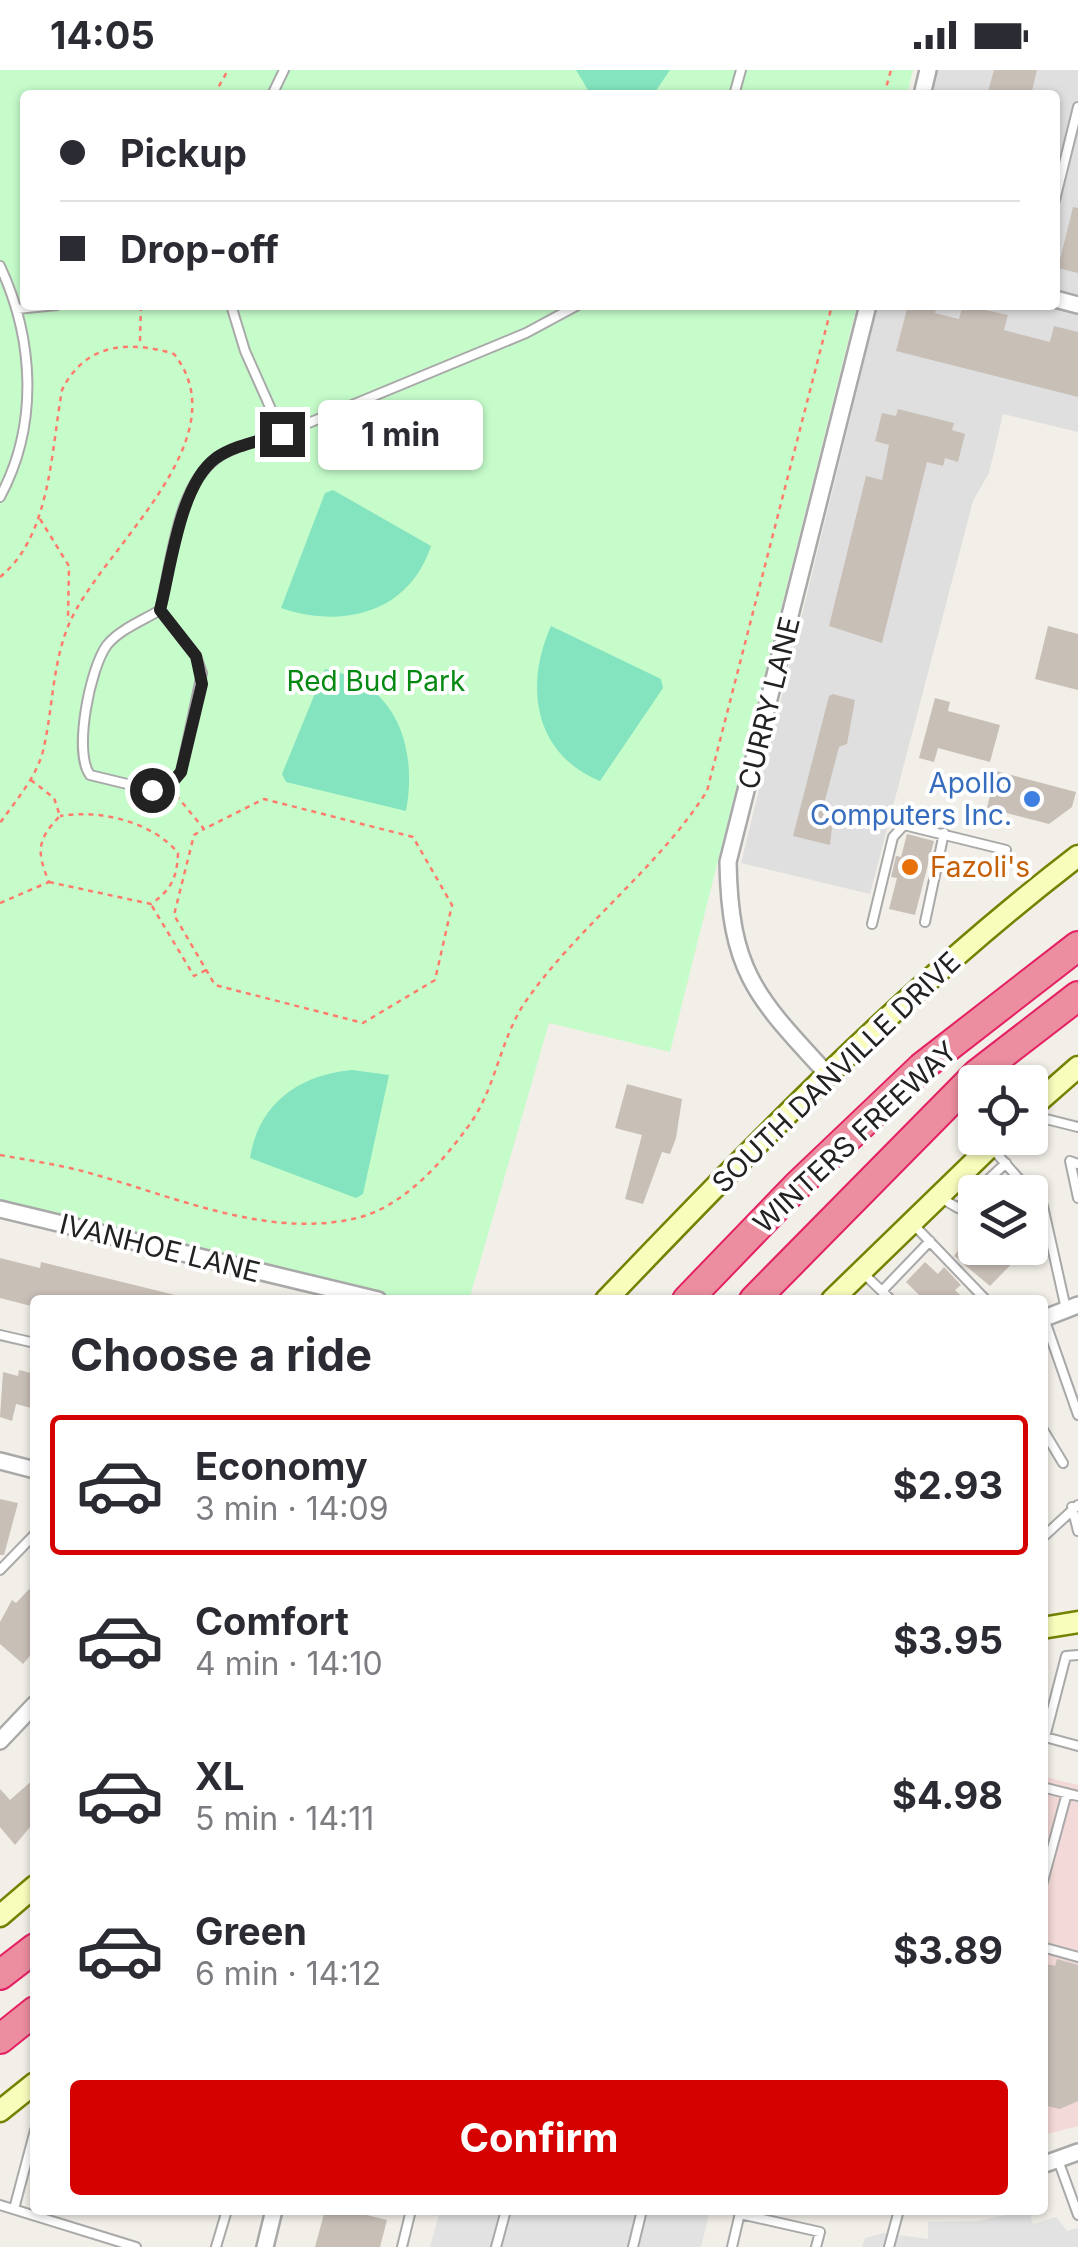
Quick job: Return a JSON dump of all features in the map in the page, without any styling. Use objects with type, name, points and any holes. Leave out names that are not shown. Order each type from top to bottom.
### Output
[{"type":"highway","name":"WINTERS FREEWAY","points":[[692,1295],[796,1186],[922,1067],[1078,946]]},
{"type":"highway","name":"WINTERS FREEWAY","points":[[759,1295],[978,1074],[1078,996]]},
{"type":"highway","points":[[0,1975],[30,1952]]},
{"type":"highway","points":[[0,2039],[30,2015]]},
{"type":"main road","name":"SOUTH DANVILLE DRIVE","points":[[611,1295],[828,1074],[995,920],[1078,856]]},
{"type":"main road","points":[[1048,1095],[1078,1067]]},
{"type":"main road","points":[[837,1295],[981,1155]]},
{"type":"main road","points":[[1048,1627],[1078,1622]]},
{"type":"main road","points":[[0,1916],[30,1890]]},
{"type":"main road","points":[[0,2111],[30,2087]]},
{"type":"street","name":"CURRY LANE","points":[[828,1074],[754,987],[738,958],[728,916],[728,862],[867,310]]},
{"type":"street","name":"IVANHOE LANE","points":[[0,1209],[357,1295]]},
{"type":"street","points":[[1048,1316],[1072,1307]]},
{"type":"street","points":[[0,1460],[30,1469]]},
{"type":"street","points":[[0,1741],[30,1709]]},
{"type":"street","points":[[1050,2162],[1078,2152]]},
{"type":"street","points":[[264,2247],[273,2215]]},
{"type":"lane","points":[[1060,180],[1078,106]]},
{"type":"lane","points":[[0,266],[17,310],[27,363],[26,417],[0,497]]},
{"type":"lane","points":[[233,310],[282,434]]},
{"type":"lane","points":[[160,610],[196,656],[202,674],[181,772],[169,786],[144,790],[98,779],[85,768],[80,746],[102,653],[115,638],[160,610],[188,502],[204,470],[235,448],[282,434],[526,334],[569,310]]},
{"type":"lane","points":[[872,924],[896,832],[908,825],[1006,850]]},
{"type":"lane","points":[[925,922],[944,833]]},
{"type":"lane","points":[[1048,1118],[1078,1127]]},
{"type":"lane","points":[[1002,1155],[1043,1206],[1072,1307]]},
{"type":"lane","points":[[1078,1164],[1070,1162],[1078,1198]]},
{"type":"lane","points":[[938,1195],[958,1208],[1006,1163]]},
{"type":"lane","points":[[910,1221],[981,1295]]},
{"type":"lane","points":[[882,1291],[930,1241]]},
{"type":"lane","points":[[860,1270],[886,1295]]},
{"type":"lane","points":[[1048,1332],[1078,1415]]},
{"type":"lane","points":[[0,1334],[30,1342]]},
{"type":"lane","points":[[1048,1438],[1063,1463]]},
{"type":"lane","points":[[1075,1506],[1078,1531]]},
{"type":"lane","points":[[1048,1532],[1075,1506]]},
{"type":"lane","points":[[0,1570],[30,1539]]},
{"type":"lane","points":[[1048,1725],[1066,1656],[1078,1655]]},
{"type":"lane","points":[[1048,1738],[1078,1746]]},
{"type":"lane","points":[[1048,1788],[1078,1796]]},
{"type":"lane","points":[[1048,1864],[1068,1793]]},
{"type":"lane","points":[[1048,1949],[1078,1957]]},
{"type":"lane","points":[[14,2209],[30,2149]]},
{"type":"lane","points":[[1050,2162],[1078,2215]]},
{"type":"lane","points":[[0,2204],[30,2214]]},
{"type":"lane","points":[[35,2215],[148,2247]]},
{"type":"lane","points":[[56,2221],[58,2215]]},
{"type":"lane","points":[[216,2247],[225,2215]]},
{"type":"lane","points":[[402,2247],[410,2215]]},
{"type":"lane","points":[[496,2247],[505,2215]]},
{"type":"lane","points":[[633,2247],[641,2215]]},
{"type":"lane","points":[[732,2247],[739,2215]]},
{"type":"lane","points":[[752,2215],[820,2232],[816,2247]]},
{"type":"lane","points":[[889,2247],[897,2215]]},
{"type":"path","points":[[140,343],[141,310]]},
{"type":"path","points":[[0,1155],[77,1170],[254,1219],[294,1223],[358,1218],[390,1204],[422,1180],[480,1111],[507,1032],[530,995],[662,850],[707,791],[831,310]]},
{"type":"path","points":[[0,577],[25,548],[39,518],[62,390],[70,374],[106,350],[140,343],[174,354],[193,385],[187,438],[144,515],[79,600],[68,626]]},
{"type":"path","points":[[0,823],[31,780],[42,754],[68,626],[70,566],[39,518]]},
{"type":"path","points":[[31,780],[54,798],[60,816]]},
{"type":"path","points":[[169,786],[204,828]]},
{"type":"path","points":[[264,799],[414,837],[452,905],[435,980],[362,1023],[215,985],[174,915],[194,834],[204,828],[264,799]]},
{"type":"path","points":[[0,903],[49,882],[151,904],[169,892],[177,872],[178,853],[158,832],[82,812],[60,816],[39,844],[38,856],[49,882]]},
{"type":"path","points":[[151,904],[194,976],[206,970]]},
{"type":"shaded area","points":[[936,70],[1078,70],[1078,432],[1003,414],[989,473],[973,501],[870,894],[741,863],[877,310],[1060,310],[1060,90],[931,90]]},
{"type":"shaded area","points":[[1048,1778],[1078,1785],[1078,2126],[1048,2134]]},
{"type":"shaded area","points":[[439,2215],[709,2215],[701,2247],[430,2247]]},
{"type":"shaded area","points":[[1030,2215],[1033,2224],[1056,2217],[1067,2231],[1078,2228],[1078,2247],[862,2247],[865,2238],[884,2233],[928,2239],[928,2222]]},
{"type":"green space","name":"Red Bud Park","points":[[0,70],[913,70],[908,90],[20,90],[20,310],[856,310],[670,1052],[549,1023],[470,1295],[385,1295],[0,1201]]},
{"type":"green space","points":[[576,70],[670,70],[656,90],[588,90]]},
{"type":"green space","points":[[333,490],[431,546],[421,569],[390,601],[371,610],[328,617],[281,608],[325,493]]},
{"type":"green space","points":[[551,626],[661,679],[663,688],[600,781],[561,754],[548,736],[541,716],[538,672]]},
{"type":"green space","points":[[325,669],[349,676],[369,688],[397,721],[408,764],[406,811],[286,782],[282,774]]},
{"type":"green space","points":[[352,1070],[389,1075],[363,1194],[356,1198],[250,1158],[262,1122],[284,1095],[315,1078]]},
{"type":"building","points":[[994,70],[1037,70],[1032,90],[988,90]]},
{"type":"building","points":[[1073,207],[1078,208],[1078,273],[1060,268]]},
{"type":"building","points":[[907,310],[936,310],[935,313],[959,319],[962,310],[1008,315],[1004,330],[1050,342],[1054,326],[1078,332],[1078,397],[896,351]]},
{"type":"building","points":[[898,409],[954,423],[952,430],[965,434],[958,462],[945,458],[943,466],[927,462],[882,643],[829,626],[866,476],[882,480],[889,445],[875,441],[882,413],[896,416]]},
{"type":"building","points":[[1048,626],[1078,634],[1078,690],[1035,679]]},
{"type":"building","points":[[829,696],[855,700],[847,744],[839,747],[823,808],[834,810],[830,845],[793,836]]},
{"type":"building","points":[[935,698],[950,702],[948,711],[1000,725],[990,762],[938,748],[934,762],[919,758]]},
{"type":"building","name":"Apollo Computers Inc.","points":[[996,771],[1076,792],[1072,807],[1049,824],[987,808]]},
{"type":"building","name":"Fazoli's","points":[[907,834],[934,841],[915,915],[889,909],[897,878],[891,877],[896,856],[901,857]]},
{"type":"building","points":[[627,1084],[682,1099],[676,1138],[670,1154],[662,1152],[643,1204],[625,1199],[642,1135],[615,1128]]},
{"type":"building","points":[[0,1258],[40,1268],[41,1262],[175,1295],[30,1295],[30,1306],[0,1298]]},
{"type":"building","points":[[925,1262],[938,1274],[944,1267],[961,1285],[955,1290],[960,1295],[919,1295],[906,1282]]},
{"type":"building","points":[[965,1265],[1010,1265],[990,1286]]},
{"type":"building","points":[[19,1370],[30,1373],[30,1408],[16,1404],[12,1421],[0,1417],[3,1372],[18,1376]]},
{"type":"building","points":[[0,1499],[18,1503],[4,1555],[0,1555]]},
{"type":"building","points":[[30,1588],[30,1656],[23,1664],[0,1644],[0,1622],[12,1600],[16,1603]]},
{"type":"building","points":[[30,1782],[30,1827],[15,1845],[0,1827],[0,1789],[10,1800]]},
{"type":"building","points":[[1057,1959],[1078,1965],[1078,2101],[1060,2109],[1048,2106],[1048,1964],[1055,1966]]},
{"type":"building","points":[[324,2215],[366,2215],[387,2220],[380,2247],[315,2247]]},
{"type":"place","name":"Apollo Computers Inc.","points":[[1032,799]]},
{"type":"place","name":"Fazoli's","points":[[910,867]]},
{"type":"route","points":[[152,790],[169,786],[181,772],[202,684],[196,656],[160,610],[192,489],[204,470],[224,454],[282,434]]}]
